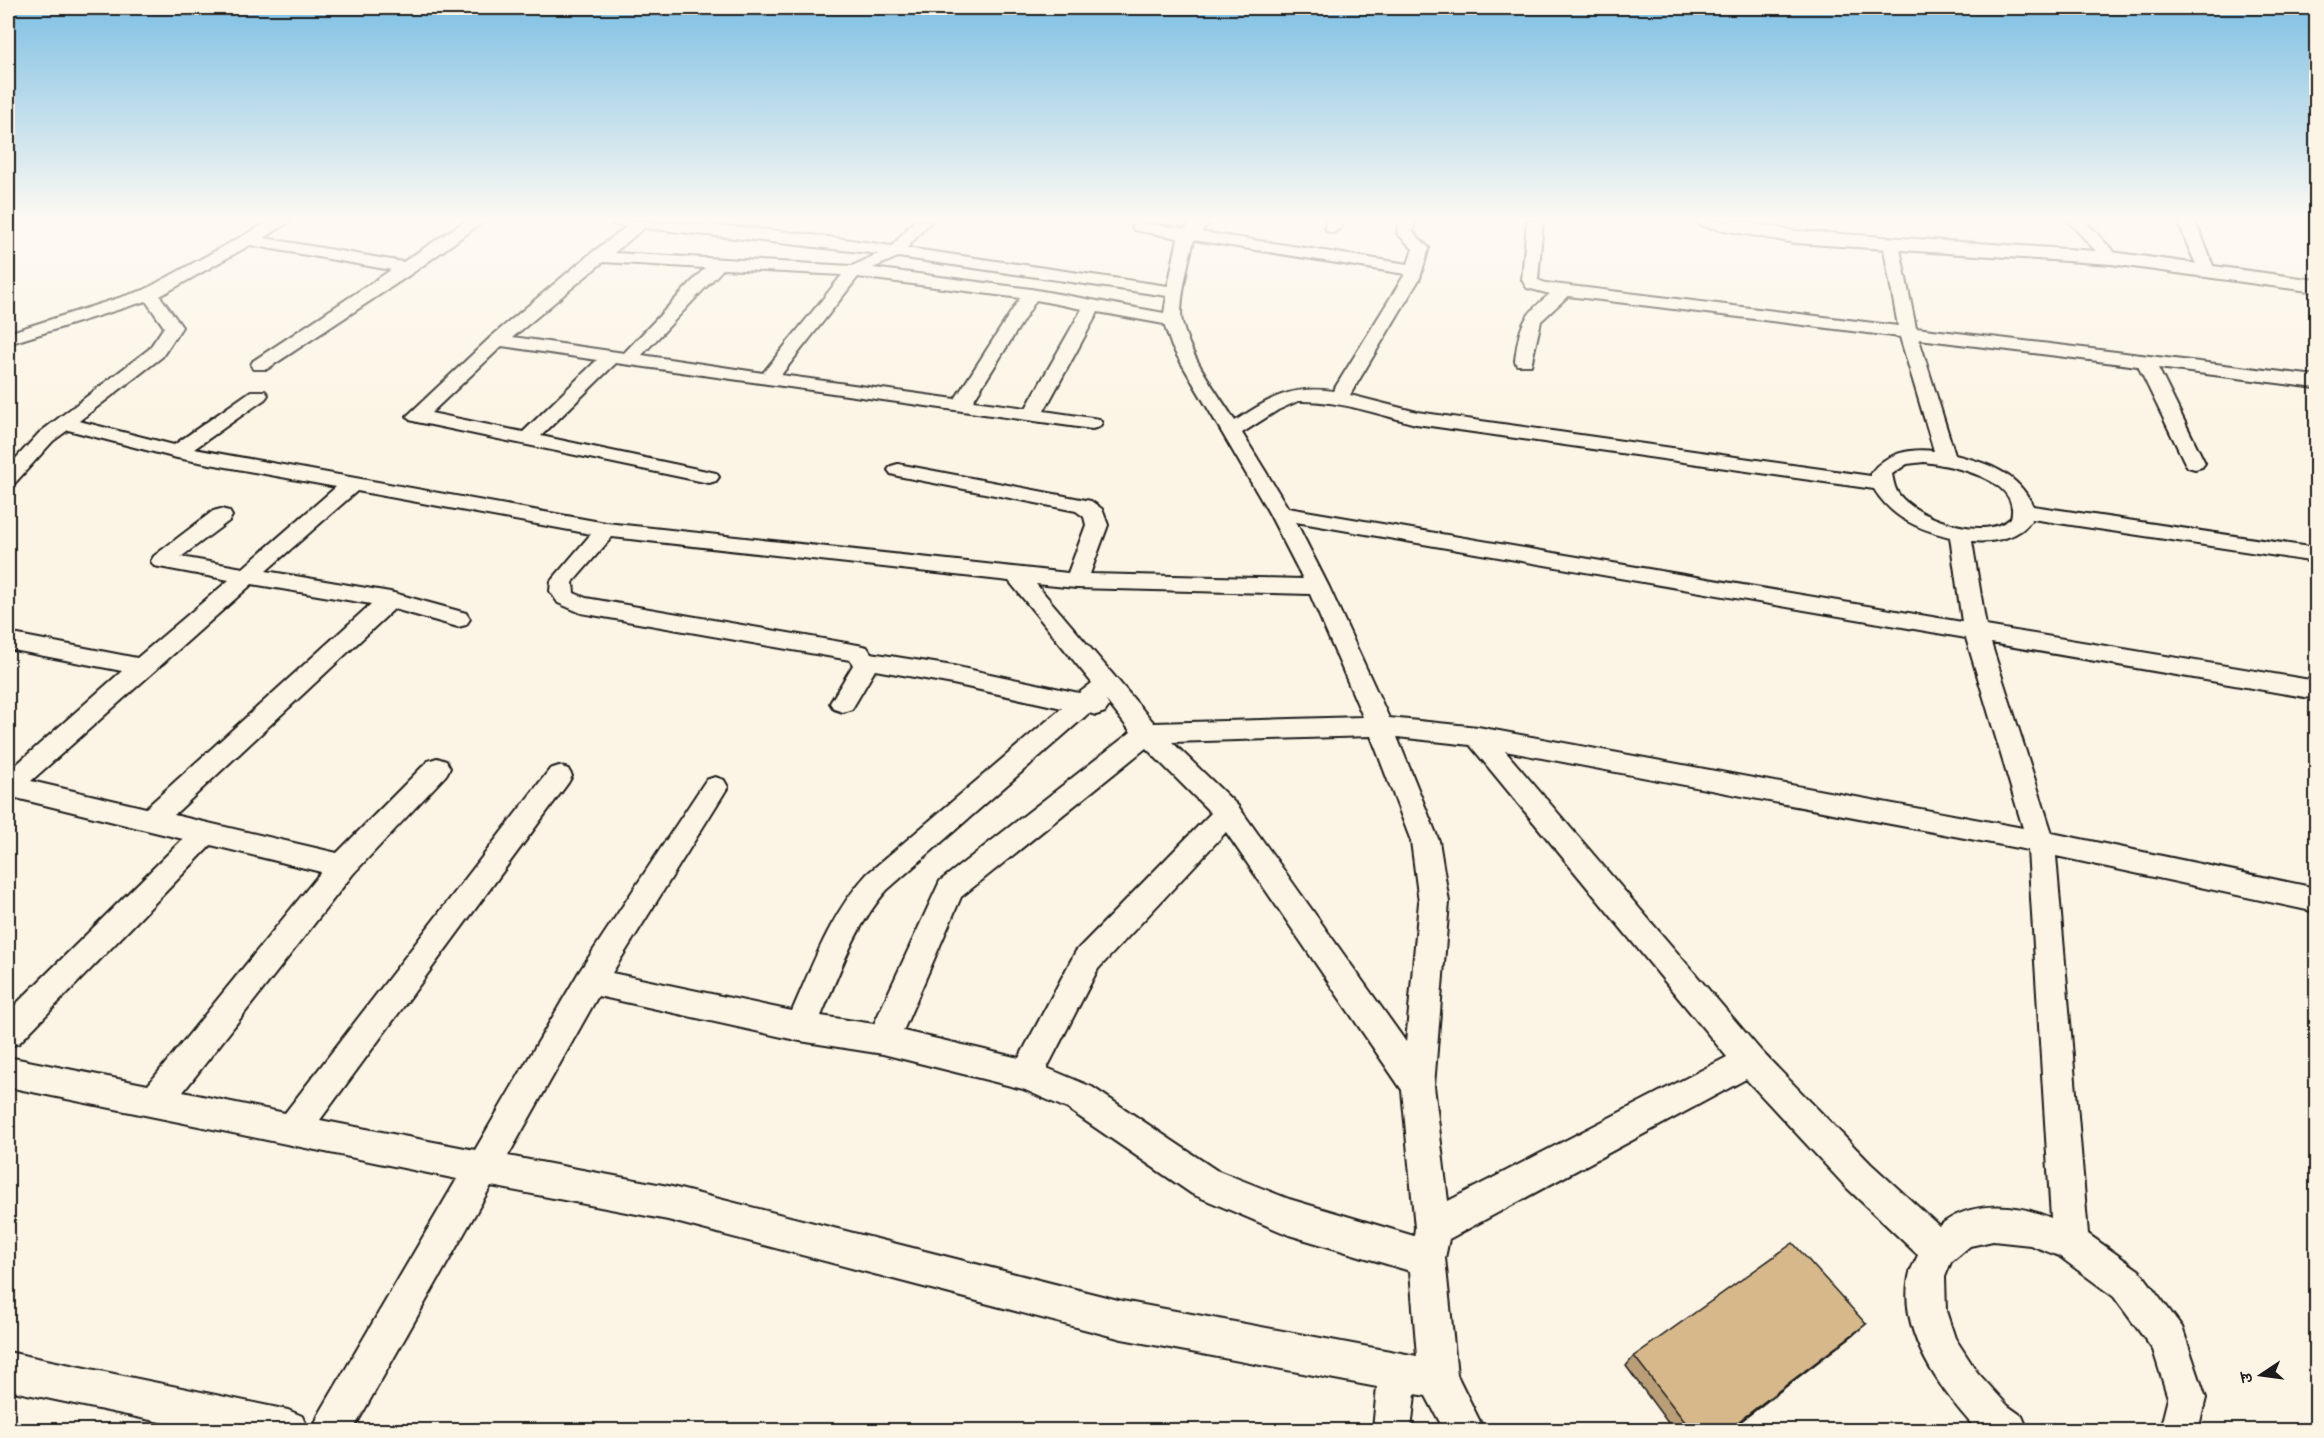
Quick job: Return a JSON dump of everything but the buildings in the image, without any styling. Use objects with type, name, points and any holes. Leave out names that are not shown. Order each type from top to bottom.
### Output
[{"type":"street","points":[[8,339],[150,294],[161,288]]},
{"type":"street","points":[[260,365],[377,288]]},
{"type":"street","points":[[559,288],[498,340],[417,416],[709,477]]},
{"type":"street","points":[[527,439],[621,357],[693,288]]},
{"type":"street","points":[[768,380],[841,288]]},
{"type":"street","points":[[986,288],[1031,294],[1173,320]]},
{"type":"street","points":[[1150,288],[1177,292]]},
{"type":"street","points":[[1177,288],[1173,320],[1186,357],[1280,513],[1318,587],[1380,726],[1425,841],[1434,902],[1418,1086],[1438,1379],[1465,1431]]},
{"type":"street","points":[[1339,397],[1406,288]]},
{"type":"street","points":[[1544,288],[2316,382]]},
{"type":"street","points":[[1899,288],[1908,333],[1946,458]]},
{"type":"street","points":[[1524,361],[1528,324],[1532,317],[1563,292]]},
{"type":"street","points":[[8,479],[46,437],[156,353],[173,327],[150,294]]},
{"type":"street","points":[[962,405],[1031,294]]},
{"type":"street","points":[[1032,414],[1093,305]]},
{"type":"street","points":[[498,340],[768,380],[1092,423]]},
{"type":"street","points":[[2145,361],[2195,463]]},
{"type":"street","points":[[177,452],[258,395]]},
{"type":"street","points":[[1232,431],[1285,399],[1303,396],[1339,397],[1416,418],[1881,484]]},
{"type":"street","points":[[64,423],[177,452],[606,530],[1076,581],[1318,587]]},
{"type":"street","points":[[1924,456],[1946,458],[1980,469],[2008,485],[2020,498],[2024,511],[2021,521],[2012,528],[1998,533],[1960,533],[1938,527],[1908,513],[1887,496],[1881,484],[1881,472],[1889,464],[1904,458],[1924,456]]},
{"type":"street","points":[[898,471],[1083,506],[1094,513],[1096,525],[1076,581]]},
{"type":"street","points":[[8,786],[354,483]]},
{"type":"street","points":[[2024,511],[2316,555]]},
{"type":"street","points":[[1280,513],[1976,630],[2316,690]]},
{"type":"street","points":[[220,516],[162,561],[390,600],[458,619]]},
{"type":"street","points":[[606,530],[562,581],[561,591],[566,598],[581,605],[858,653],[866,664],[843,703]]},
{"type":"street","points":[[1960,533],[1976,630],[2041,842],[2071,1243]]},
{"type":"street","points":[[1017,576],[1128,712],[1228,813],[1418,1086]]},
{"type":"street","points":[[151,820],[390,600]]},
{"type":"street","points":[[8,641],[142,667]]},
{"type":"street","points":[[864,660],[953,675],[1128,712]]},
{"type":"street","points":[[800,1027],[860,901],[877,882],[1105,685]]},
{"type":"street","points":[[883,1040],[950,889],[1147,733],[1380,726],[1478,736],[2041,842],[2316,900]]},
{"type":"street","points":[[1478,736],[1750,1061],[1859,1176],[1938,1250]]},
{"type":"street","points":[[154,1103],[343,866],[437,768]]},
{"type":"street","points":[[292,1131],[559,776]]},
{"type":"street","points":[[8,786],[343,866]]},
{"type":"street","points":[[332,1431],[590,981],[715,787]]},
{"type":"street","points":[[1027,1075],[1087,960],[1228,813]]},
{"type":"street","points":[[8,1034],[206,833]]},
{"type":"street","points":[[590,981],[800,1027],[883,1040],[1027,1075],[1080,1098],[1204,1182],[1289,1217],[1430,1243],[1750,1061]]},
{"type":"street","points":[[8,1072],[292,1131],[668,1203],[1122,1320],[1438,1379]]},
{"type":"street","points":[[2008,1431],[1963,1386],[1939,1348],[1927,1311],[1927,1277],[1938,1250],[1961,1231],[1993,1223],[2030,1227],[2071,1243],[2127,1284],[2169,1340],[2187,1398],[2179,1431]]},
{"type":"street","points":[[1392,1431],[1398,1371]]},
{"type":"street","points":[[10,1376],[266,1428]]}]
